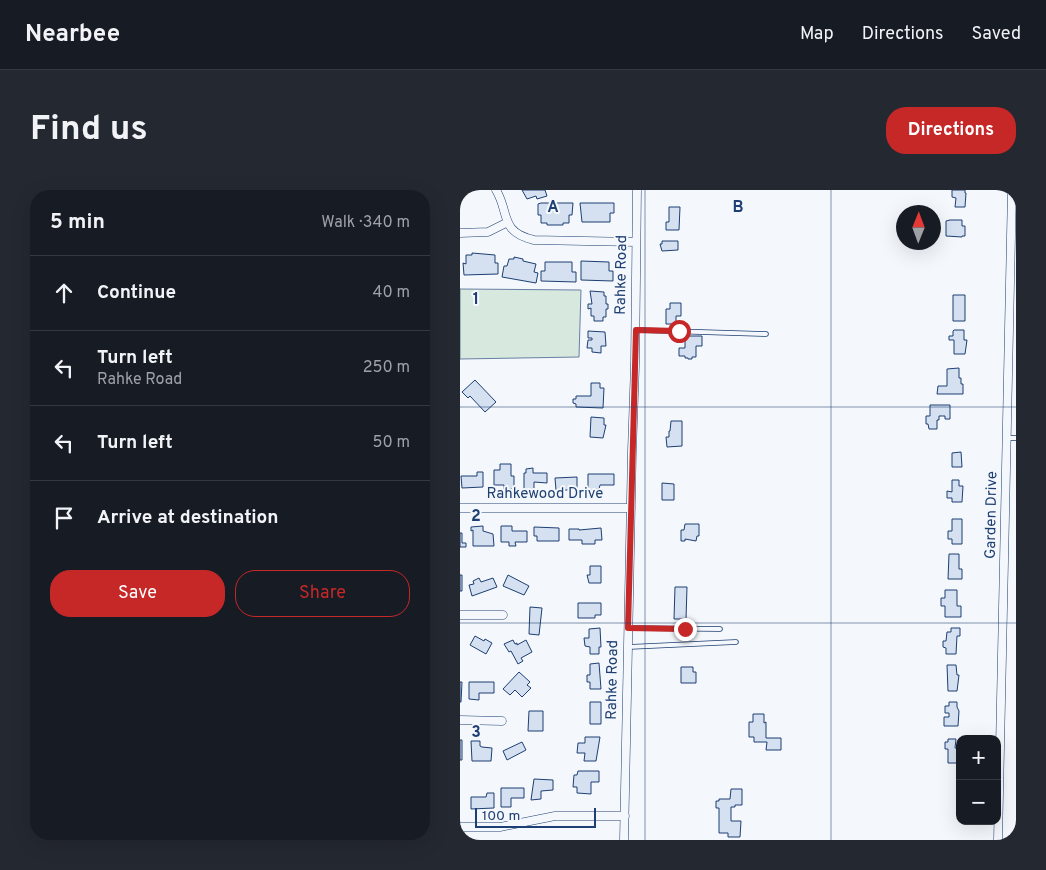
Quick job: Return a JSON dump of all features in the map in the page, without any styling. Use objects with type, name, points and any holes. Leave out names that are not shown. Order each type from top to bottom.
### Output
[{"type":"street","points":[[496,190],[508,222],[519,234],[534,240],[636,242]]},
{"type":"street","name":"Rahke Road","points":[[624,840],[630,508],[636,330],[637,190]]},
{"type":"street","name":"Garden Drive","points":[[998,840],[1012,190]]},
{"type":"street","points":[[460,233],[488,232],[508,222]]},
{"type":"street","name":"Rahkewood Drive","points":[[460,508],[630,508]]},
{"type":"street","points":[[460,615],[503,615]]},
{"type":"street","points":[[460,720],[502,721]]},
{"type":"street","points":[[460,827],[500,827],[555,816],[625,816]]},
{"type":"lane","points":[[636,330],[766,334]]},
{"type":"lane","points":[[1007,438],[1016,438]]},
{"type":"lane","points":[[628,628],[720,629]]},
{"type":"lane","points":[[628,647],[736,642]]},
{"type":"shaded area","points":[[460,289],[581,290],[579,357],[460,359]]},
{"type":"building","points":[[522,190],[545,190],[547,196],[537,199],[536,196],[527,199]]},
{"type":"building","points":[[952,190],[965,190],[965,207],[955,207],[956,198],[952,197]]},
{"type":"building","points":[[573,203],[572,215],[569,215],[569,223],[547,225],[547,223],[541,223],[541,215],[538,215],[538,204]]},
{"type":"building","points":[[580,203],[614,203],[614,213],[610,213],[610,222],[582,222]]},
{"type":"building","points":[[669,207],[680,207],[679,230],[666,230],[666,222],[669,222]]},
{"type":"building","points":[[962,220],[962,226],[965,226],[965,236],[946,236],[946,221]]},
{"type":"building","points":[[662,241],[678,241],[678,250],[662,251],[660,244],[662,244]]},
{"type":"building","points":[[472,253],[495,255],[495,263],[498,263],[498,274],[464,275],[463,263],[466,264],[466,255],[472,255]]},
{"type":"building","points":[[514,257],[536,264],[534,272],[538,273],[536,283],[502,277],[504,266],[507,266],[509,259],[514,259]]},
{"type":"building","points":[[581,261],[609,262],[609,271],[613,271],[613,281],[581,280]]},
{"type":"building","points":[[545,262],[572,262],[572,272],[576,272],[576,282],[541,281],[541,271],[545,271]]},
{"type":"building","points":[[590,291],[604,292],[604,296],[606,296],[608,309],[606,309],[606,317],[603,317],[603,321],[594,321],[594,316],[591,316],[591,308],[588,309],[588,304],[592,304]]},
{"type":"building","points":[[953,295],[965,295],[965,321],[953,321]]},
{"type":"building","points":[[670,303],[681,303],[681,316],[676,316],[676,324],[666,324],[666,309],[670,309]]},
{"type":"building","points":[[954,330],[964,330],[964,340],[967,340],[965,354],[954,354],[954,340],[949,340],[949,336],[953,336]]},
{"type":"building","points":[[588,331],[605,332],[606,346],[601,346],[601,353],[592,352],[592,348],[587,348],[588,340],[592,340],[592,338],[588,338]]},
{"type":"building","points":[[685,336],[702,336],[702,346],[696,346],[696,357],[692,357],[692,359],[679,356],[679,348],[685,348]]},
{"type":"building","points":[[959,368],[959,378],[961,378],[961,384],[963,384],[963,394],[937,394],[938,386],[947,386],[947,369]]},
{"type":"building","points":[[475,380],[496,402],[485,412],[470,396],[468,398],[462,392]]},
{"type":"building","points":[[591,383],[600,383],[600,388],[604,388],[603,408],[576,407],[573,399],[576,399],[576,396],[591,396]]},
{"type":"building","points":[[930,405],[950,405],[950,419],[945,419],[945,416],[939,416],[937,429],[929,429],[928,424],[926,424],[926,416],[930,416]]},
{"type":"building","points":[[591,417],[604,418],[604,425],[606,425],[603,438],[590,437]]},
{"type":"building","points":[[671,421],[682,421],[682,446],[667,447],[666,437],[669,437]]},
{"type":"building","points":[[961,452],[962,467],[952,467],[952,453]]},
{"type":"building","points":[[500,464],[511,464],[511,476],[514,476],[514,489],[504,489],[504,485],[494,485],[494,470],[500,470]]},
{"type":"building","points":[[533,468],[533,473],[547,473],[547,483],[534,482],[534,489],[524,490],[524,473],[526,473],[526,469]]},
{"type":"building","points":[[477,472],[483,472],[483,487],[462,488],[461,476],[477,476]]},
{"type":"building","points":[[588,474],[614,474],[614,485],[600,485],[599,489],[588,490]]},
{"type":"building","points":[[577,477],[577,488],[556,490],[555,478]]},
{"type":"building","points":[[952,480],[959,480],[959,486],[963,486],[962,502],[952,502],[952,498],[947,498],[947,491],[952,492]]},
{"type":"building","points":[[662,483],[674,484],[674,500],[662,500]]},
{"type":"building","points":[[952,519],[962,519],[962,544],[952,544],[952,539],[948,539],[948,531],[952,531]]},
{"type":"building","points":[[685,524],[699,524],[699,536],[697,536],[696,541],[685,539],[685,541],[681,541],[681,530],[684,530]]},
{"type":"building","points":[[483,526],[483,531],[493,534],[494,546],[473,546],[473,530],[471,531],[471,527]]},
{"type":"building","points":[[501,526],[512,526],[512,531],[527,531],[527,542],[515,542],[516,546],[509,546],[509,542],[501,542]]},
{"type":"building","points":[[534,527],[559,528],[559,541],[537,541],[537,536],[534,536]]},
{"type":"building","points":[[601,528],[602,540],[595,540],[595,544],[582,544],[582,540],[569,540],[569,529]]},
{"type":"building","points":[[460,533],[462,533],[462,543],[466,543],[466,547],[460,547]]},
{"type":"building","points":[[949,554],[959,554],[959,569],[962,569],[962,579],[948,579]]},
{"type":"building","points":[[590,566],[601,566],[601,583],[589,583],[587,575],[590,575]]},
{"type":"building","points":[[460,575],[462,575],[462,591],[460,591]]},
{"type":"building","points":[[508,575],[529,586],[524,595],[503,586]]},
{"type":"building","points":[[479,578],[481,582],[493,578],[497,587],[472,596],[469,585],[474,584],[473,581]]},
{"type":"building","points":[[675,587],[687,587],[686,619],[674,619]]},
{"type":"building","points":[[945,590],[957,590],[957,606],[961,606],[961,617],[945,617],[945,606],[941,606],[941,598],[945,598]]},
{"type":"building","points":[[578,603],[601,603],[601,615],[595,615],[595,618],[578,618]]},
{"type":"building","points":[[530,607],[542,608],[539,635],[529,634]]},
{"type":"building","points":[[600,628],[601,647],[599,647],[599,654],[590,654],[590,647],[585,646],[584,638],[589,638],[589,629]]},
{"type":"building","points":[[951,628],[960,628],[960,636],[957,636],[956,654],[946,654],[943,641],[946,641],[947,632],[951,632]]},
{"type":"building","points":[[475,636],[492,643],[486,654],[470,645]]},
{"type":"building","points":[[513,640],[517,645],[526,640],[532,652],[521,658],[523,661],[518,664],[511,651],[509,652],[504,644]]},
{"type":"building","points":[[599,663],[601,689],[590,689],[587,675],[590,675],[590,664]]},
{"type":"building","points":[[947,665],[956,665],[957,675],[959,675],[957,691],[948,691]]},
{"type":"building","points":[[681,667],[693,667],[693,672],[696,672],[696,683],[681,683]]},
{"type":"building","points":[[519,672],[530,682],[527,685],[531,688],[522,697],[515,690],[510,695],[503,689]]},
{"type":"building","points":[[460,682],[462,682],[461,702],[460,702]]},
{"type":"building","points":[[469,682],[494,682],[494,693],[479,693],[479,700],[469,699]]},
{"type":"building","points":[[590,702],[601,702],[601,724],[590,724]]},
{"type":"building","points":[[949,702],[957,702],[959,711],[958,726],[944,726],[944,717],[949,717],[949,713],[945,713],[945,706],[949,706]]},
{"type":"building","points":[[529,711],[543,711],[543,731],[528,731]]},
{"type":"building","points":[[753,714],[764,714],[766,738],[781,738],[781,750],[766,750],[767,742],[754,742],[754,737],[749,737],[749,722],[753,722]]},
{"type":"building","points":[[585,737],[600,737],[596,761],[584,761],[585,753],[577,753],[578,743],[585,743]]},
{"type":"building","points":[[948,739],[956,739],[956,763],[948,763],[948,749],[945,749],[945,742],[948,742]]},
{"type":"building","points":[[460,740],[462,740],[462,760],[460,760]]},
{"type":"building","points":[[471,741],[480,741],[480,746],[492,748],[491,761],[472,761]]},
{"type":"building","points":[[522,742],[526,750],[507,760],[503,751]]},
{"type":"building","points":[[578,771],[599,771],[599,782],[591,782],[591,794],[577,793],[577,787],[573,787],[574,775],[577,775]]},
{"type":"building","points":[[534,779],[553,780],[553,790],[541,791],[541,799],[531,800]]},
{"type":"building","points":[[501,788],[524,788],[524,798],[511,798],[511,807],[501,807]]},
{"type":"building","points":[[731,789],[742,789],[742,805],[731,807],[731,821],[741,821],[740,837],[728,837],[728,833],[719,833],[719,808],[716,808],[716,801],[719,801],[719,799],[730,799]]},
{"type":"building","points":[[487,793],[494,793],[494,808],[471,809],[471,797],[486,797]]},
{"type":"route","points":[[679,331],[636,330],[628,628],[685,629]]}]
